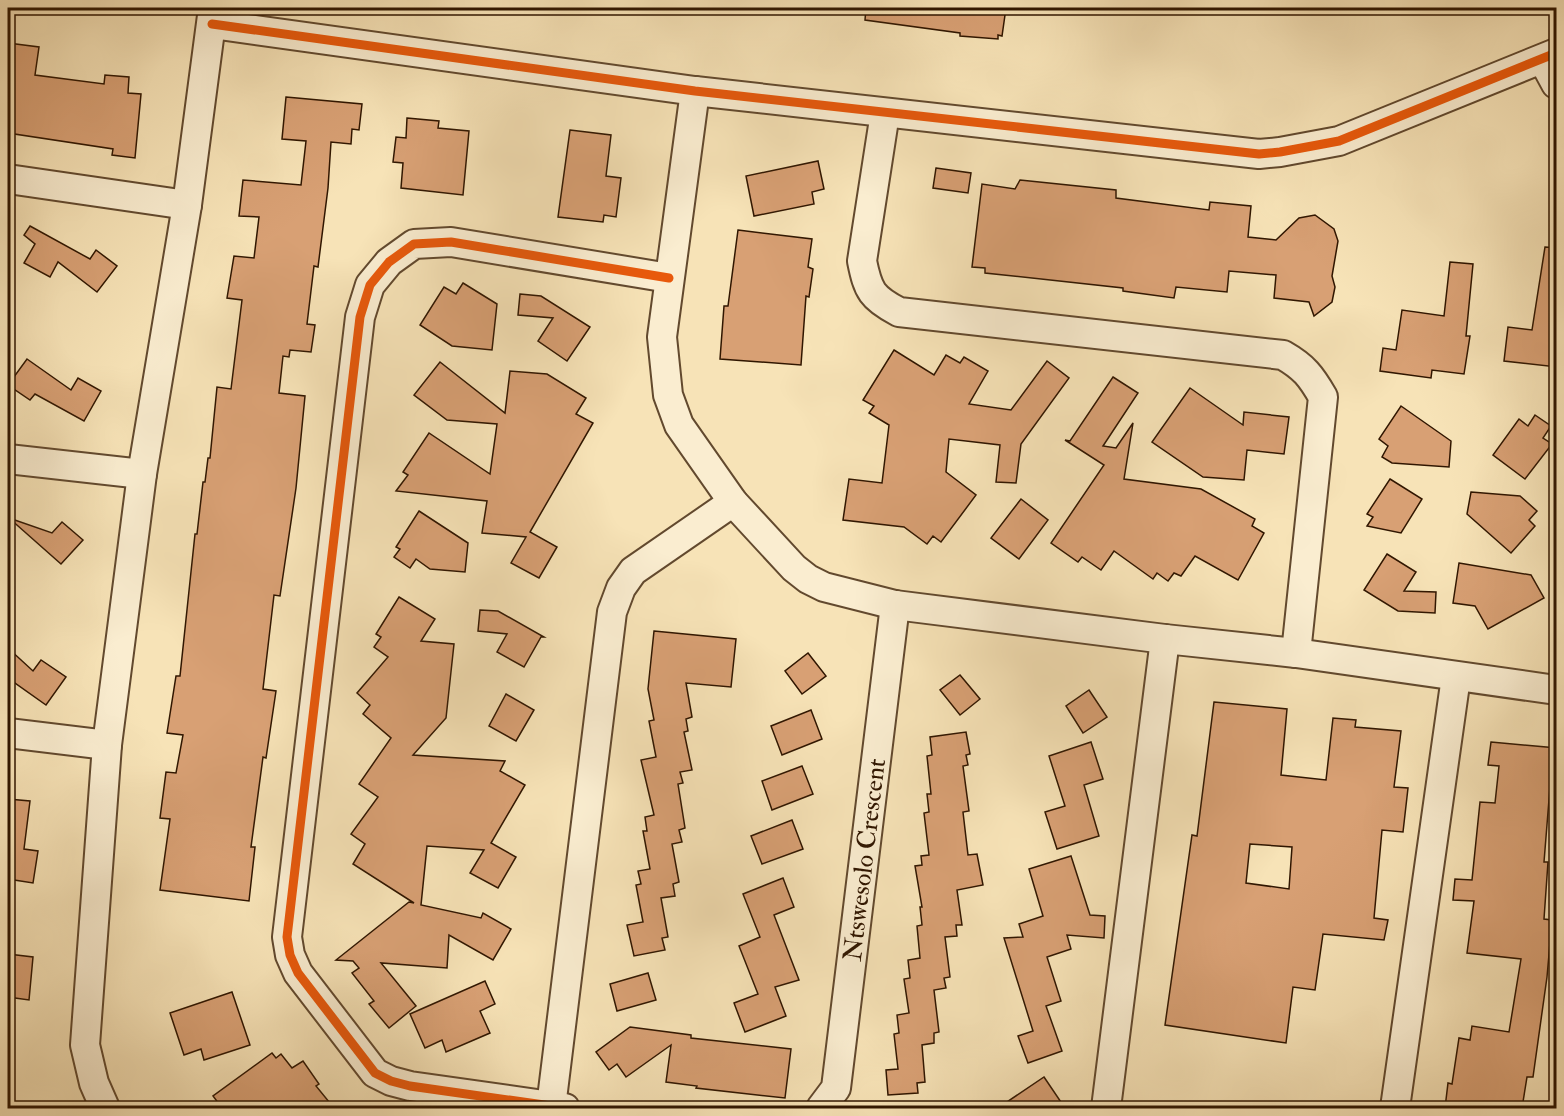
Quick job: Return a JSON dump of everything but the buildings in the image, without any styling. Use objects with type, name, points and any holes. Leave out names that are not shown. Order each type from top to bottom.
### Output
[{"type":"street","points":[[105,1108],[94,1083],[85,1045],[107,745],[142,474],[187,205],[212,16],[695,91],[1259,154],[1339,141],[1552,65]]},
{"type":"street","points":[[695,91],[662,337],[668,396],[679,425],[733,502],[794,568],[808,579],[824,587],[895,605],[1296,653],[1557,690]]},
{"type":"street","points":[[885,113],[862,261],[867,283],[879,302],[899,312],[1283,355],[1298,363],[1311,376],[1323,397],[1296,653]]},
{"type":"street","points":[[8,179],[187,205]]},
{"type":"street","points":[[669,278],[451,242],[414,244],[389,262],[370,285],[360,317],[287,937],[290,955],[298,973],[375,1072],[391,1081],[410,1086],[558,1108],[612,612],[621,588],[633,571],[733,502]]},
{"type":"street","points":[[8,459],[142,474]]},
{"type":"street","name":"Ntswesolo Crescent","points":[[821,1108],[836,1088],[895,605]]},
{"type":"street","points":[[1106,1108],[1165,639]]},
{"type":"street","points":[[1395,1108],[1456,677]]},
{"type":"street","points":[[8,733],[107,745]]},
{"type":"cycle path","points":[[212,24],[695,91],[1259,154],[1339,141],[1556,53]]},
{"type":"cycle path","points":[[565,1108],[410,1086],[391,1081],[375,1073],[298,973],[290,955],[287,937],[360,317],[370,285],[389,262],[414,244],[451,242],[669,278]]}]
